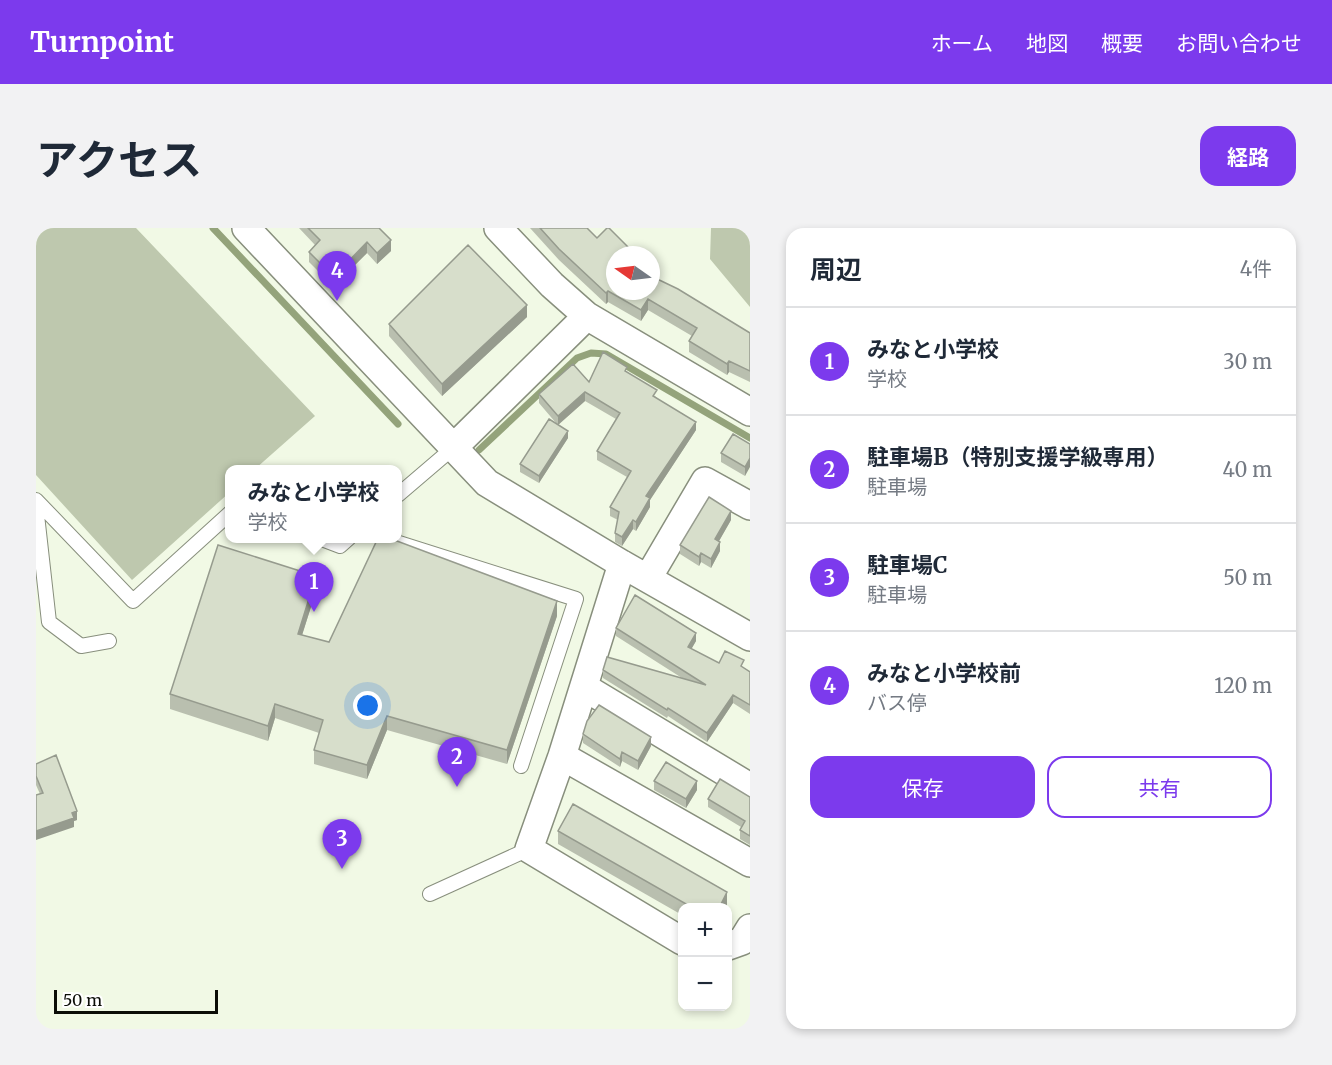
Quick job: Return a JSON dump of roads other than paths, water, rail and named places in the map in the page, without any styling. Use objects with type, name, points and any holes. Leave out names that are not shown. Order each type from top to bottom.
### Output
[{"type":"street","points":[[246,228],[488,483],[622,564],[750,637]]},
{"type":"street","points":[[498,228],[552,285],[587,316],[750,412]]},
{"type":"street","points":[[453,448],[587,316]]},
{"type":"street","points":[[648,578],[705,481],[750,506]]},
{"type":"street","points":[[622,564],[562,756],[529,849],[678,939]]},
{"type":"street","points":[[584,687],[750,787]]},
{"type":"street","points":[[562,756],[750,863]]},
{"type":"street","points":[[732,945],[742,941],[750,928]]},
{"type":"lane","points":[[402,492],[453,448]]},
{"type":"lane","points":[[36,500],[133,601],[225,518]]},
{"type":"lane","points":[[36,506],[49,622],[81,646],[109,641]]},
{"type":"lane","points":[[399,543],[576,599],[521,766]]},
{"type":"lane","points":[[430,894],[529,849]]},
{"type":"waterway","points":[[213,228],[398,424]]},
{"type":"waterway","points":[[479,450],[577,358],[591,353],[606,354],[750,438]]},
{"type":"place","name":"みなと小学校前","points":[[337,301]]},
{"type":"place","name":"みなと小学校","points":[[314,612]]},
{"type":"place","name":"駐車場B（特別支援学級専用）","points":[[457,787]]},
{"type":"place","name":"駐車場C","points":[[342,869]]}]
